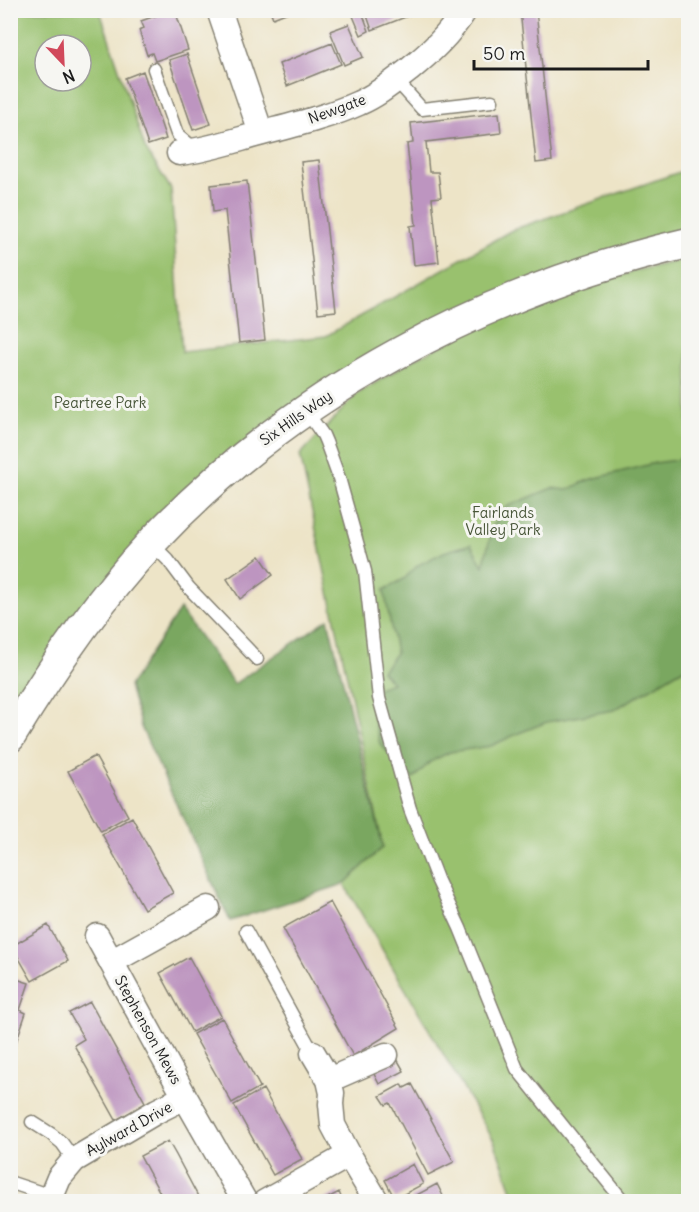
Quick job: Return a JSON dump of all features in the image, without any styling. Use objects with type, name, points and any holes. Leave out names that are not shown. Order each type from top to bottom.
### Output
[{"type":"street","points":[[219,10],[261,133]]},
{"type":"street","name":"Newgate","points":[[188,152],[333,113],[360,103],[396,80],[441,42],[465,10]]},
{"type":"street","name":"Six Hills Way","points":[[10,737],[38,690],[72,642],[110,590],[151,543],[217,479],[305,410],[354,378],[411,346],[524,294],[571,277],[688,243]]},
{"type":"street","name":"Stephenson Mews","points":[[111,962],[208,908]]},
{"type":"street","name":"Stephenson Mews","points":[[96,936],[185,1097]]},
{"type":"street","points":[[313,1053],[329,1080],[332,1093],[333,1125],[377,1202]]},
{"type":"street","points":[[329,1080],[386,1055]]},
{"type":"street","name":"Aylward Drive","points":[[50,1199],[59,1178],[74,1160],[185,1097],[244,1202]]},
{"type":"street","points":[[265,1202],[349,1155]]},
{"type":"lane","points":[[154,69],[177,135],[188,152]]},
{"type":"lane","points":[[396,80],[422,109],[492,100]]},
{"type":"lane","points":[[305,410],[326,442],[357,540],[365,571],[379,699],[410,809],[437,879],[460,928],[517,1069],[624,1202]]},
{"type":"lane","points":[[151,543],[168,560],[189,588],[257,659]]},
{"type":"lane","points":[[246,931],[313,1053]]},
{"type":"lane","points":[[32,1122],[62,1143],[74,1160]]},
{"type":"lane","points":[[12,1183],[50,1199]]},
{"type":"green space","name":"Peartree Park","points":[[11,11],[100,11],[145,148],[171,189],[182,352],[326,336],[512,230],[688,169],[688,234],[286,408],[11,712]]},
{"type":"green space","name":"Fairlands Valley Park","points":[[688,259],[688,1201],[516,1201],[494,1141],[344,884],[383,847],[300,455],[357,394],[416,358],[486,323],[553,298],[638,270]]},
{"type":"green space","points":[[688,451],[688,666],[614,710],[547,722],[491,746],[450,752],[430,762],[413,779],[380,744],[372,713],[372,690],[392,683],[382,671],[396,653],[384,590],[404,579],[418,565],[444,552],[471,544],[483,566],[493,526],[506,507],[552,488],[567,490],[588,480],[676,460]]},
{"type":"green space","points":[[180,609],[234,684],[328,619],[383,847],[344,884],[230,921],[141,727],[129,686]]},
{"type":"building","points":[[175,10],[188,50],[155,61],[152,53],[147,55],[139,30],[144,28],[141,21]]},
{"type":"building","points":[[270,10],[291,10],[291,11],[273,18]]},
{"type":"building","points":[[365,10],[421,10],[421,11],[372,30]]},
{"type":"building","points":[[520,10],[536,10],[552,161],[536,163]]},
{"type":"building","points":[[362,12],[369,31],[361,35],[353,16]]},
{"type":"building","points":[[349,24],[363,57],[344,65],[330,31]]},
{"type":"building","points":[[332,43],[341,64],[287,86],[279,64]]},
{"type":"building","points":[[187,54],[211,124],[193,130],[169,60]]},
{"type":"building","points":[[143,71],[166,139],[148,145],[125,78]]},
{"type":"building","points":[[499,113],[501,133],[426,142],[429,172],[438,172],[441,197],[432,198],[439,262],[414,265],[410,226],[416,225],[407,144],[413,143],[411,123]]},
{"type":"building","points":[[319,160],[336,311],[318,313],[301,162]]},
{"type":"building","points":[[247,181],[265,340],[239,343],[225,210],[213,212],[211,185]]},
{"type":"building","points":[[260,556],[273,575],[240,599],[227,579]]},
{"type":"building","points":[[95,756],[128,816],[101,831],[68,771]]},
{"type":"building","points":[[132,817],[173,893],[144,909],[102,834]]},
{"type":"building","points":[[330,902],[399,1028],[353,1056],[283,928]]},
{"type":"building","points":[[48,925],[68,961],[32,981],[12,946]]},
{"type":"building","points":[[189,957],[221,1016],[192,1032],[160,973]]},
{"type":"building","points":[[10,977],[29,983],[20,1010],[26,1013],[11,1057]]},
{"type":"building","points":[[90,1002],[146,1104],[116,1120],[74,1045],[84,1039],[69,1013]]},
{"type":"building","points":[[222,1018],[260,1087],[232,1103],[193,1034]]},
{"type":"building","points":[[397,1059],[404,1071],[379,1084],[373,1072]]},
{"type":"building","points":[[402,1084],[404,1088],[412,1084],[454,1162],[428,1175],[390,1103],[386,1105],[380,1096]]},
{"type":"building","points":[[263,1089],[302,1159],[273,1175],[234,1105]]},
{"type":"building","points":[[168,1141],[201,1202],[165,1202],[140,1156]]},
{"type":"building","points":[[413,1164],[423,1184],[395,1199],[385,1180]]},
{"type":"building","points":[[437,1184],[446,1202],[413,1202],[411,1198]]},
{"type":"building","points":[[339,1192],[343,1202],[320,1202]]}]
